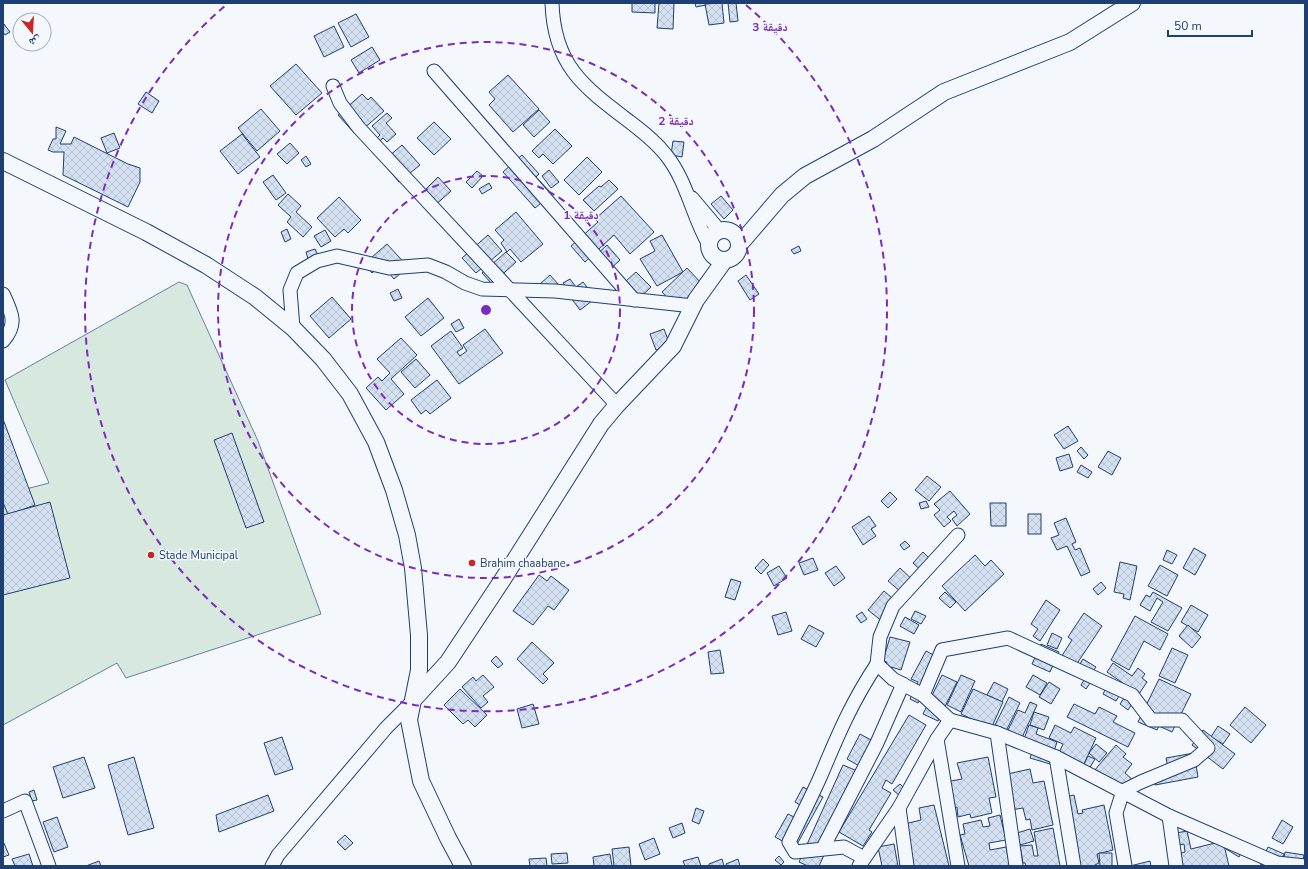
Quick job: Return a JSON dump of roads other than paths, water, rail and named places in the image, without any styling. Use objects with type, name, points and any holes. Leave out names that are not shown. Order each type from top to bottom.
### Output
[{"type":"main road","points":[[415,698],[448,662],[503,579],[601,424],[673,346],[696,300],[724,261],[735,256],[740,245],[771,208],[796,182],[873,139],[944,92],[1070,42],[1132,3]]},
{"type":"main road","points":[[3,161],[146,232],[206,265],[255,297],[293,328],[323,359],[350,394],[376,442],[394,490],[413,568],[419,635],[419,670],[410,720],[421,781],[463,866]]},
{"type":"main road","points":[[696,300],[708,245],[712,235],[722,230],[739,225],[771,208]]},
{"type":"main road","points":[[722,230],[735,234],[740,245]]},
{"type":"main road","points":[[708,245],[714,257],[724,261]]},
{"type":"street","points":[[552,3],[552,22],[556,39],[571,70],[582,84],[595,96],[661,148],[674,165],[686,190],[708,245]]},
{"type":"street","points":[[434,71],[634,300]]},
{"type":"street","points":[[334,86],[340,103],[359,128],[617,405]]},
{"type":"street","points":[[686,190],[722,230]]},
{"type":"street","points":[[293,328],[290,290],[298,273],[317,261],[337,256],[357,262],[380,265],[389,268],[428,265],[446,272],[465,283],[482,289],[555,290],[634,300],[696,300]]},
{"type":"street","points":[[3,294],[10,309],[13,322],[10,333],[3,341]]},
{"type":"street","points":[[950,720],[937,739],[899,808],[862,862],[844,847],[795,852],[789,842],[822,773],[835,737],[860,690],[877,664],[880,637],[893,606],[958,535]]},
{"type":"street","points":[[923,695],[942,650],[1008,638],[1132,695],[1151,720],[1182,720],[1208,748],[1194,760],[1123,791],[1116,813],[1125,866]]},
{"type":"street","points":[[877,664],[893,679],[923,695],[950,720],[997,733],[1056,757],[1168,816],[1280,865],[1305,866]]},
{"type":"street","points":[[823,848],[877,743],[902,684]]},
{"type":"street","points":[[272,866],[278,855],[371,746],[415,698]]},
{"type":"street","points":[[997,733],[1016,866]]},
{"type":"street","points":[[937,739],[958,866]]},
{"type":"street","points":[[1056,757],[1074,866]]},
{"type":"street","points":[[3,811],[25,801],[49,866]]},
{"type":"street","points":[[899,808],[906,866]]},
{"type":"street","points":[[1168,816],[1176,866]]},
{"type":"place","name":"Stade Municipal","points":[[151,555]]},
{"type":"place","name":"Brahim chaabane","points":[[472,563]]}]
